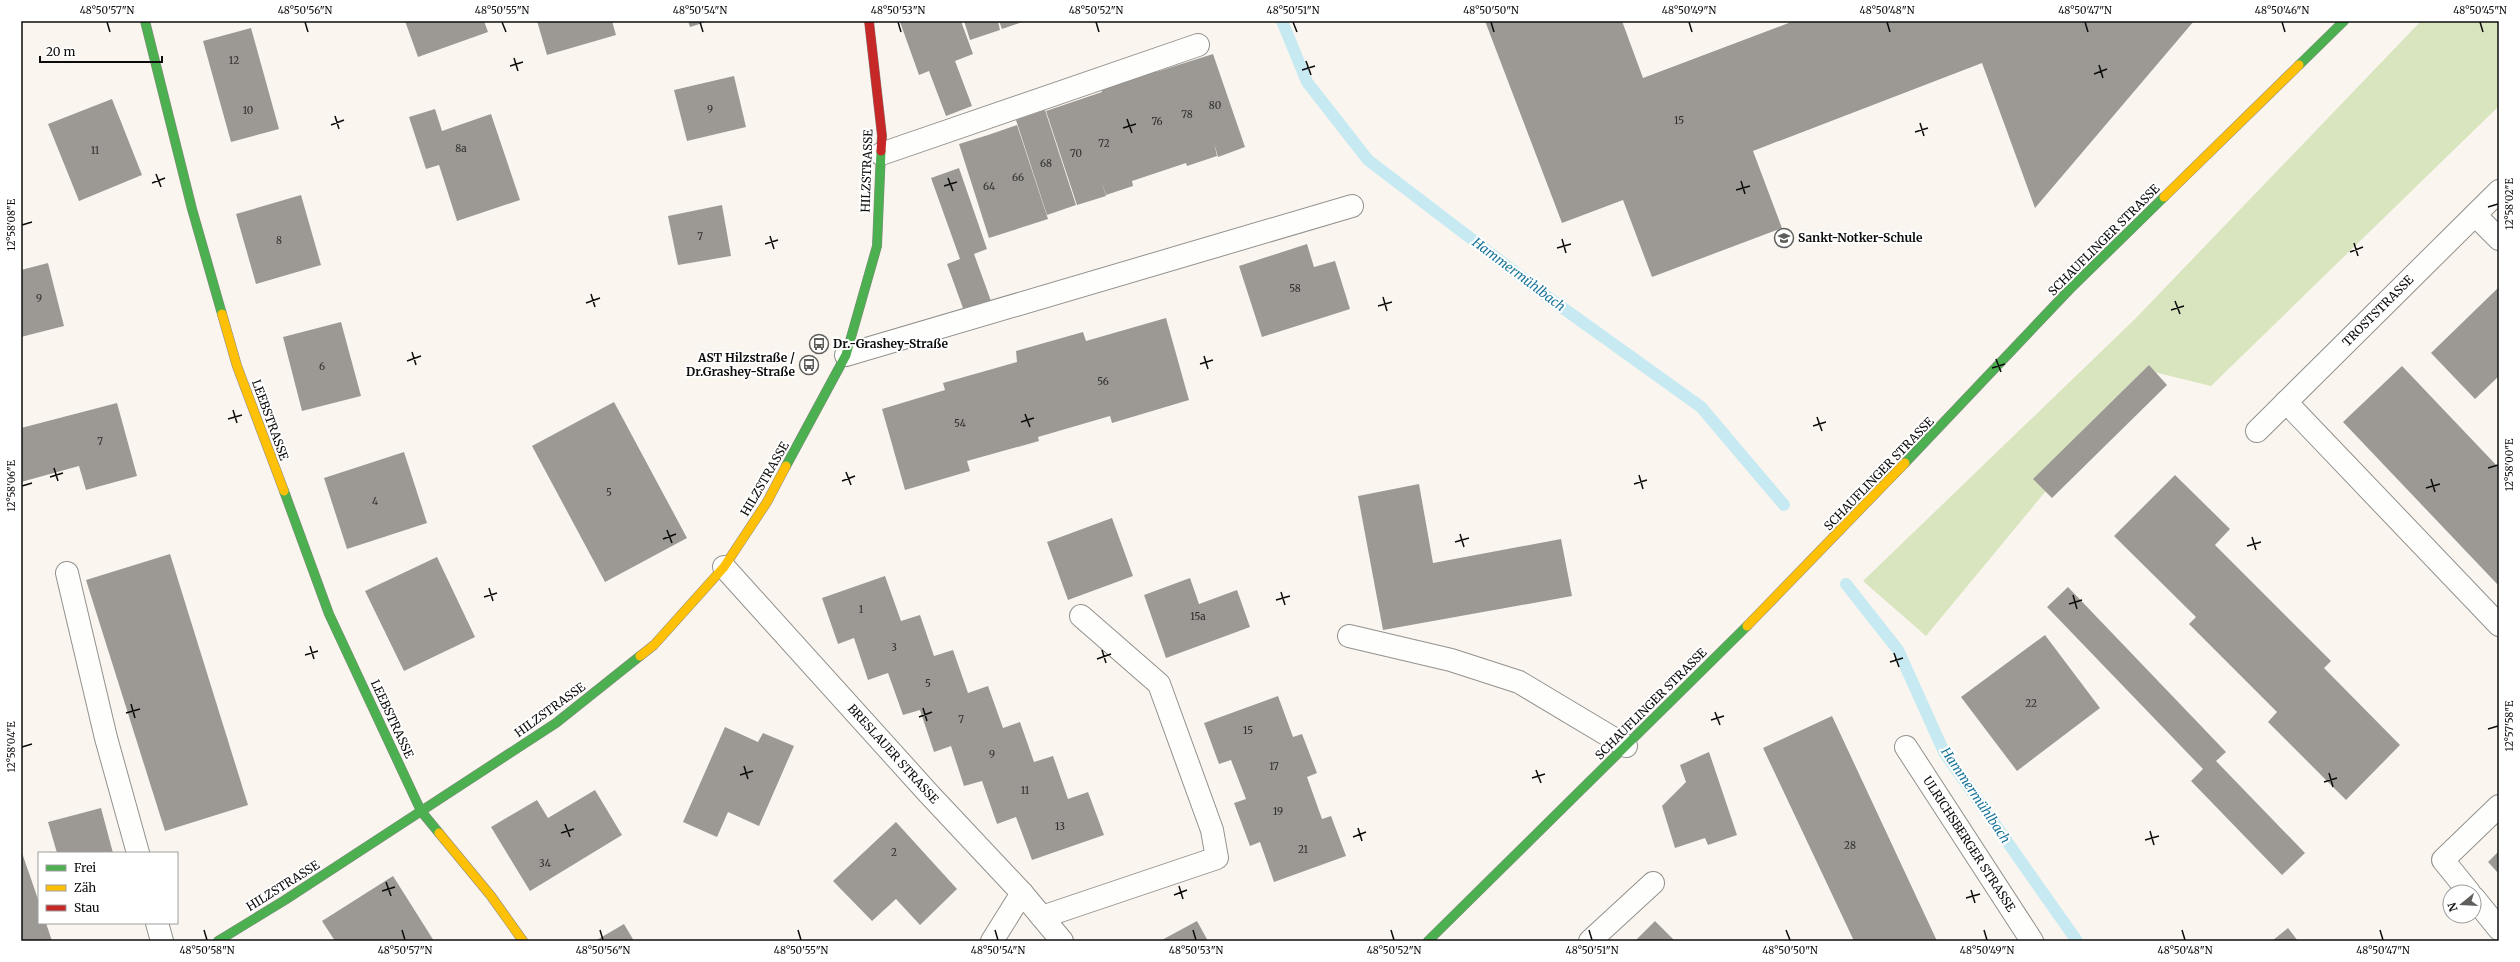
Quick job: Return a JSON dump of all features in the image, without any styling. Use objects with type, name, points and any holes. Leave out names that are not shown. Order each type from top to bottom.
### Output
[{"type":"street","name":"LEEBSTRASSE","points":[[144,21],[192,209],[237,366],[329,614],[421,811]]},
{"type":"street","name":"HILZSTRASSE","points":[[218,941],[556,723],[654,645],[724,567],[768,502],[846,355],[877,246],[882,136],[869,21]]},
{"type":"street","name":"SCHAUFLINGER STRASSE","points":[[1428,941],[1789,585],[2070,290],[2344,21]]},
{"type":"street","points":[[881,154],[1198,45]]},
{"type":"street","name":"TROSTSTRASSE","points":[[2256,431],[2499,191]]},
{"type":"street","points":[[846,355],[1352,206]]},
{"type":"street","points":[[2475,215],[2499,238]]},
{"type":"street","points":[[2286,402],[2499,625]]},
{"type":"street","name":"BRESLAUER STRASSE","points":[[724,567],[929,794],[1022,893],[1062,940]]},
{"type":"street","points":[[67,573],[106,738],[138,852]]},
{"type":"street","points":[[1042,917],[1217,858],[1212,830],[1159,684],[1081,616]]},
{"type":"street","points":[[1349,636],[1451,660],[1519,682],[1626,746]]},
{"type":"street","name":"ULRICHSBERGER STRASSE","points":[[1906,747],[2032,941]]},
{"type":"street","points":[[2462,884],[2443,860],[2499,806]]},
{"type":"street","points":[[421,811],[491,896],[523,941]]},
{"type":"street","points":[[1590,941],[1653,883]]},
{"type":"street","points":[[992,941],[1022,893]]},
{"type":"street","points":[[2482,908],[2499,929]]},
{"type":"street","points":[[158,924],[162,941]]},
{"type":"green space","points":[[2421,21],[2499,21],[2499,106],[2211,386],[2146,370],[1926,636],[1863,581],[2135,319]]},
{"type":"building","points":[[405,21],[484,21],[488,32],[418,57]]},
{"type":"building","points":[[537,21],[612,21],[616,35],[547,55]]},
{"type":"building","points":[[688,21],[709,21],[690,27]]},
{"type":"building","points":[[961,21],[973,54],[955,61],[972,106],[946,116],[929,71],[919,75],[900,22]]},
{"type":"building","points":[[964,21],[998,21],[1000,30],[970,40]]},
{"type":"building","points":[[999,21],[1025,21],[1002,29]]},
{"type":"building","points":[[1485,21],[1622,21],[1643,78],[1794,21],[2194,21],[2035,208],[1982,63],[1753,151],[1782,228],[1652,277],[1623,200],[1562,223]]},
{"type":"building","points":[[251,28],[279,129],[231,142],[203,41]]},
{"type":"building","points":[[1213,54],[1245,147],[1218,157],[1214,143],[1217,156],[1187,166],[1186,163],[1132,181],[1133,186],[1106,195],[1101,180],[1106,196],[1077,205],[1046,111],[1102,92],[1100,87],[1154,69],[1156,72]]},
{"type":"building","points":[[734,76],[746,127],[687,141],[674,90]]},
{"type":"building","points":[[112,99],[142,175],[79,201],[48,124]]},
{"type":"building","points":[[435,109],[442,131],[491,114],[520,200],[457,221],[439,165],[426,169],[409,117]]},
{"type":"building","points":[[1045,110],[1076,205],[1047,215],[1016,120]]},
{"type":"building","points":[[1017,125],[1048,219],[989,238],[959,144]]},
{"type":"building","points":[[959,168],[987,249],[974,254],[991,301],[964,311],[947,264],[960,259],[931,178]]},
{"type":"building","points":[[301,195],[321,265],[256,284],[236,214]]},
{"type":"building","points":[[722,205],[731,256],[678,265],[668,216]]},
{"type":"building","points":[[1307,244],[1314,267],[1335,261],[1350,309],[1262,337],[1239,266]]},
{"type":"building","points":[[48,263],[64,326],[21,337],[21,270]]},
{"type":"building","points":[[2499,287],[2499,376],[2475,399],[2431,353]]},
{"type":"building","points":[[1166,318],[1189,400],[1112,423],[1110,416],[1038,437],[1039,441],[967,461],[970,471],[905,490],[882,409],[945,390],[943,383],[1017,362],[1016,351],[1083,332],[1086,341]]},
{"type":"building","points":[[341,322],[361,396],[302,411],[283,337]]},
{"type":"building","points":[[2149,365],[2167,385],[2052,498],[2033,479]]},
{"type":"building","points":[[2402,366],[2499,468],[2499,586],[2343,422]]},
{"type":"building","points":[[614,402],[687,538],[605,582],[532,446]]},
{"type":"building","points":[[117,403],[137,476],[86,490],[79,466],[21,482],[21,428]]},
{"type":"building","points":[[404,452],[427,523],[347,549],[324,478]]},
{"type":"building","points":[[2175,475],[2230,529],[2215,545],[2331,661],[2324,668],[2400,745],[2346,800],[2268,722],[2277,712],[2189,624],[2196,617],[2114,536]]},
{"type":"building","points":[[1419,484],[1433,563],[1561,539],[1572,596],[1383,630],[1358,496]]},
{"type":"building","points":[[1112,518],[1133,576],[1068,600],[1047,542]]},
{"type":"building","points":[[170,554],[248,805],[165,831],[86,580]]},
{"type":"building","points":[[437,557],[475,637],[404,671],[365,591]]},
{"type":"building","points":[[885,576],[901,621],[920,615],[934,656],[953,650],[968,693],[988,686],[1003,728],[1020,722],[1034,762],[1053,756],[1068,799],[1088,792],[1104,835],[1032,860],[1016,817],[997,824],[982,781],[964,786],[951,746],[934,752],[920,710],[903,715],[888,673],[868,680],[854,638],[838,644],[822,598]]},
{"type":"building","points":[[1190,578],[1199,604],[1237,590],[1250,627],[1166,658],[1144,595]]},
{"type":"building","points":[[2068,587],[2226,752],[2216,761],[2305,853],[2282,875],[2191,781],[2203,769],[2047,607]]},
{"type":"building","points":[[2045,635],[2100,708],[2017,771],[1961,697]]},
{"type":"building","points":[[1278,696],[1293,737],[1302,734],[1317,773],[1307,777],[1322,819],[1331,816],[1346,856],[1274,882],[1260,842],[1250,846],[1234,803],[1246,799],[1231,760],[1219,764],[1204,723]]},
{"type":"building","points":[[1832,716],[1937,941],[1854,941],[1763,748]]},
{"type":"building","points":[[725,727],[758,742],[763,733],[794,746],[759,826],[728,812],[717,837],[683,822]]},
{"type":"building","points":[[1709,752],[1737,835],[1708,845],[1705,838],[1675,848],[1662,806],[1686,782],[1680,765]]},
{"type":"building","points":[[595,790],[622,835],[530,891],[491,827],[537,800],[548,818]]},
{"type":"building","points":[[101,808],[113,852],[57,852],[48,822]]},
{"type":"building","points":[[896,822],[957,889],[920,925],[896,899],[872,921],[833,881]]},
{"type":"building","points":[[21,850],[38,899],[38,924],[46,924],[52,941],[21,941]]},
{"type":"building","points":[[2499,851],[2499,874],[2488,862]]},
{"type":"building","points":[[393,876],[434,941],[335,941],[322,921]]},
{"type":"building","points":[[1197,921],[1208,941],[1160,941]]},
{"type":"building","points":[[1655,921],[1675,941],[1635,941]]},
{"type":"building","points":[[624,924],[634,941],[595,941]]},
{"type":"building","points":[[2288,928],[2298,941],[2272,941]]},
{"type":"waterway","name":"Hammermühlbach","points":[[1282,21],[1307,82],[1368,160],[1549,298],[1701,407],[1784,505]]},
{"type":"waterway","name":"Hammermühlbach","points":[[1846,584],[1898,650],[1944,752],[2077,941]]},
{"type":"traffic: fast","points":[[145,21],[192,209],[222,314]]},
{"type":"traffic: fast","points":[[2299,65],[2344,21]]},
{"type":"traffic: fast","points":[[786,466],[846,355],[877,246],[881,151]]},
{"type":"traffic: fast","points":[[1905,463],[2070,289],[2164,197]]},
{"type":"traffic: fast","points":[[284,491],[329,614],[421,811],[439,833]]},
{"type":"traffic: fast","points":[[1428,941],[1747,626]]},
{"type":"traffic: fast","points":[[218,941],[285,900],[556,723],[640,656]]},
{"type":"traffic: slow","points":[[2164,197],[2299,65]]},
{"type":"traffic: slow","points":[[222,314],[237,366],[284,491]]},
{"type":"traffic: slow","points":[[1747,626],[1905,463]]},
{"type":"traffic: slow","points":[[640,656],[654,645],[724,567],[767,502],[786,466]]},
{"type":"traffic: slow","points":[[439,833],[491,896],[523,941]]},
{"type":"traffic: jam","points":[[869,21],[882,136],[881,151]]},
{"type":"place","name":"Sankt-Notker-Schule","points":[[1784,238]]},
{"type":"place","name":"Dr.-Grashey-Straße","points":[[819,344]]},
{"type":"place","name":"AST Hilzstraße / Dr.Grashey-Straße","points":[[809,365]]}]
